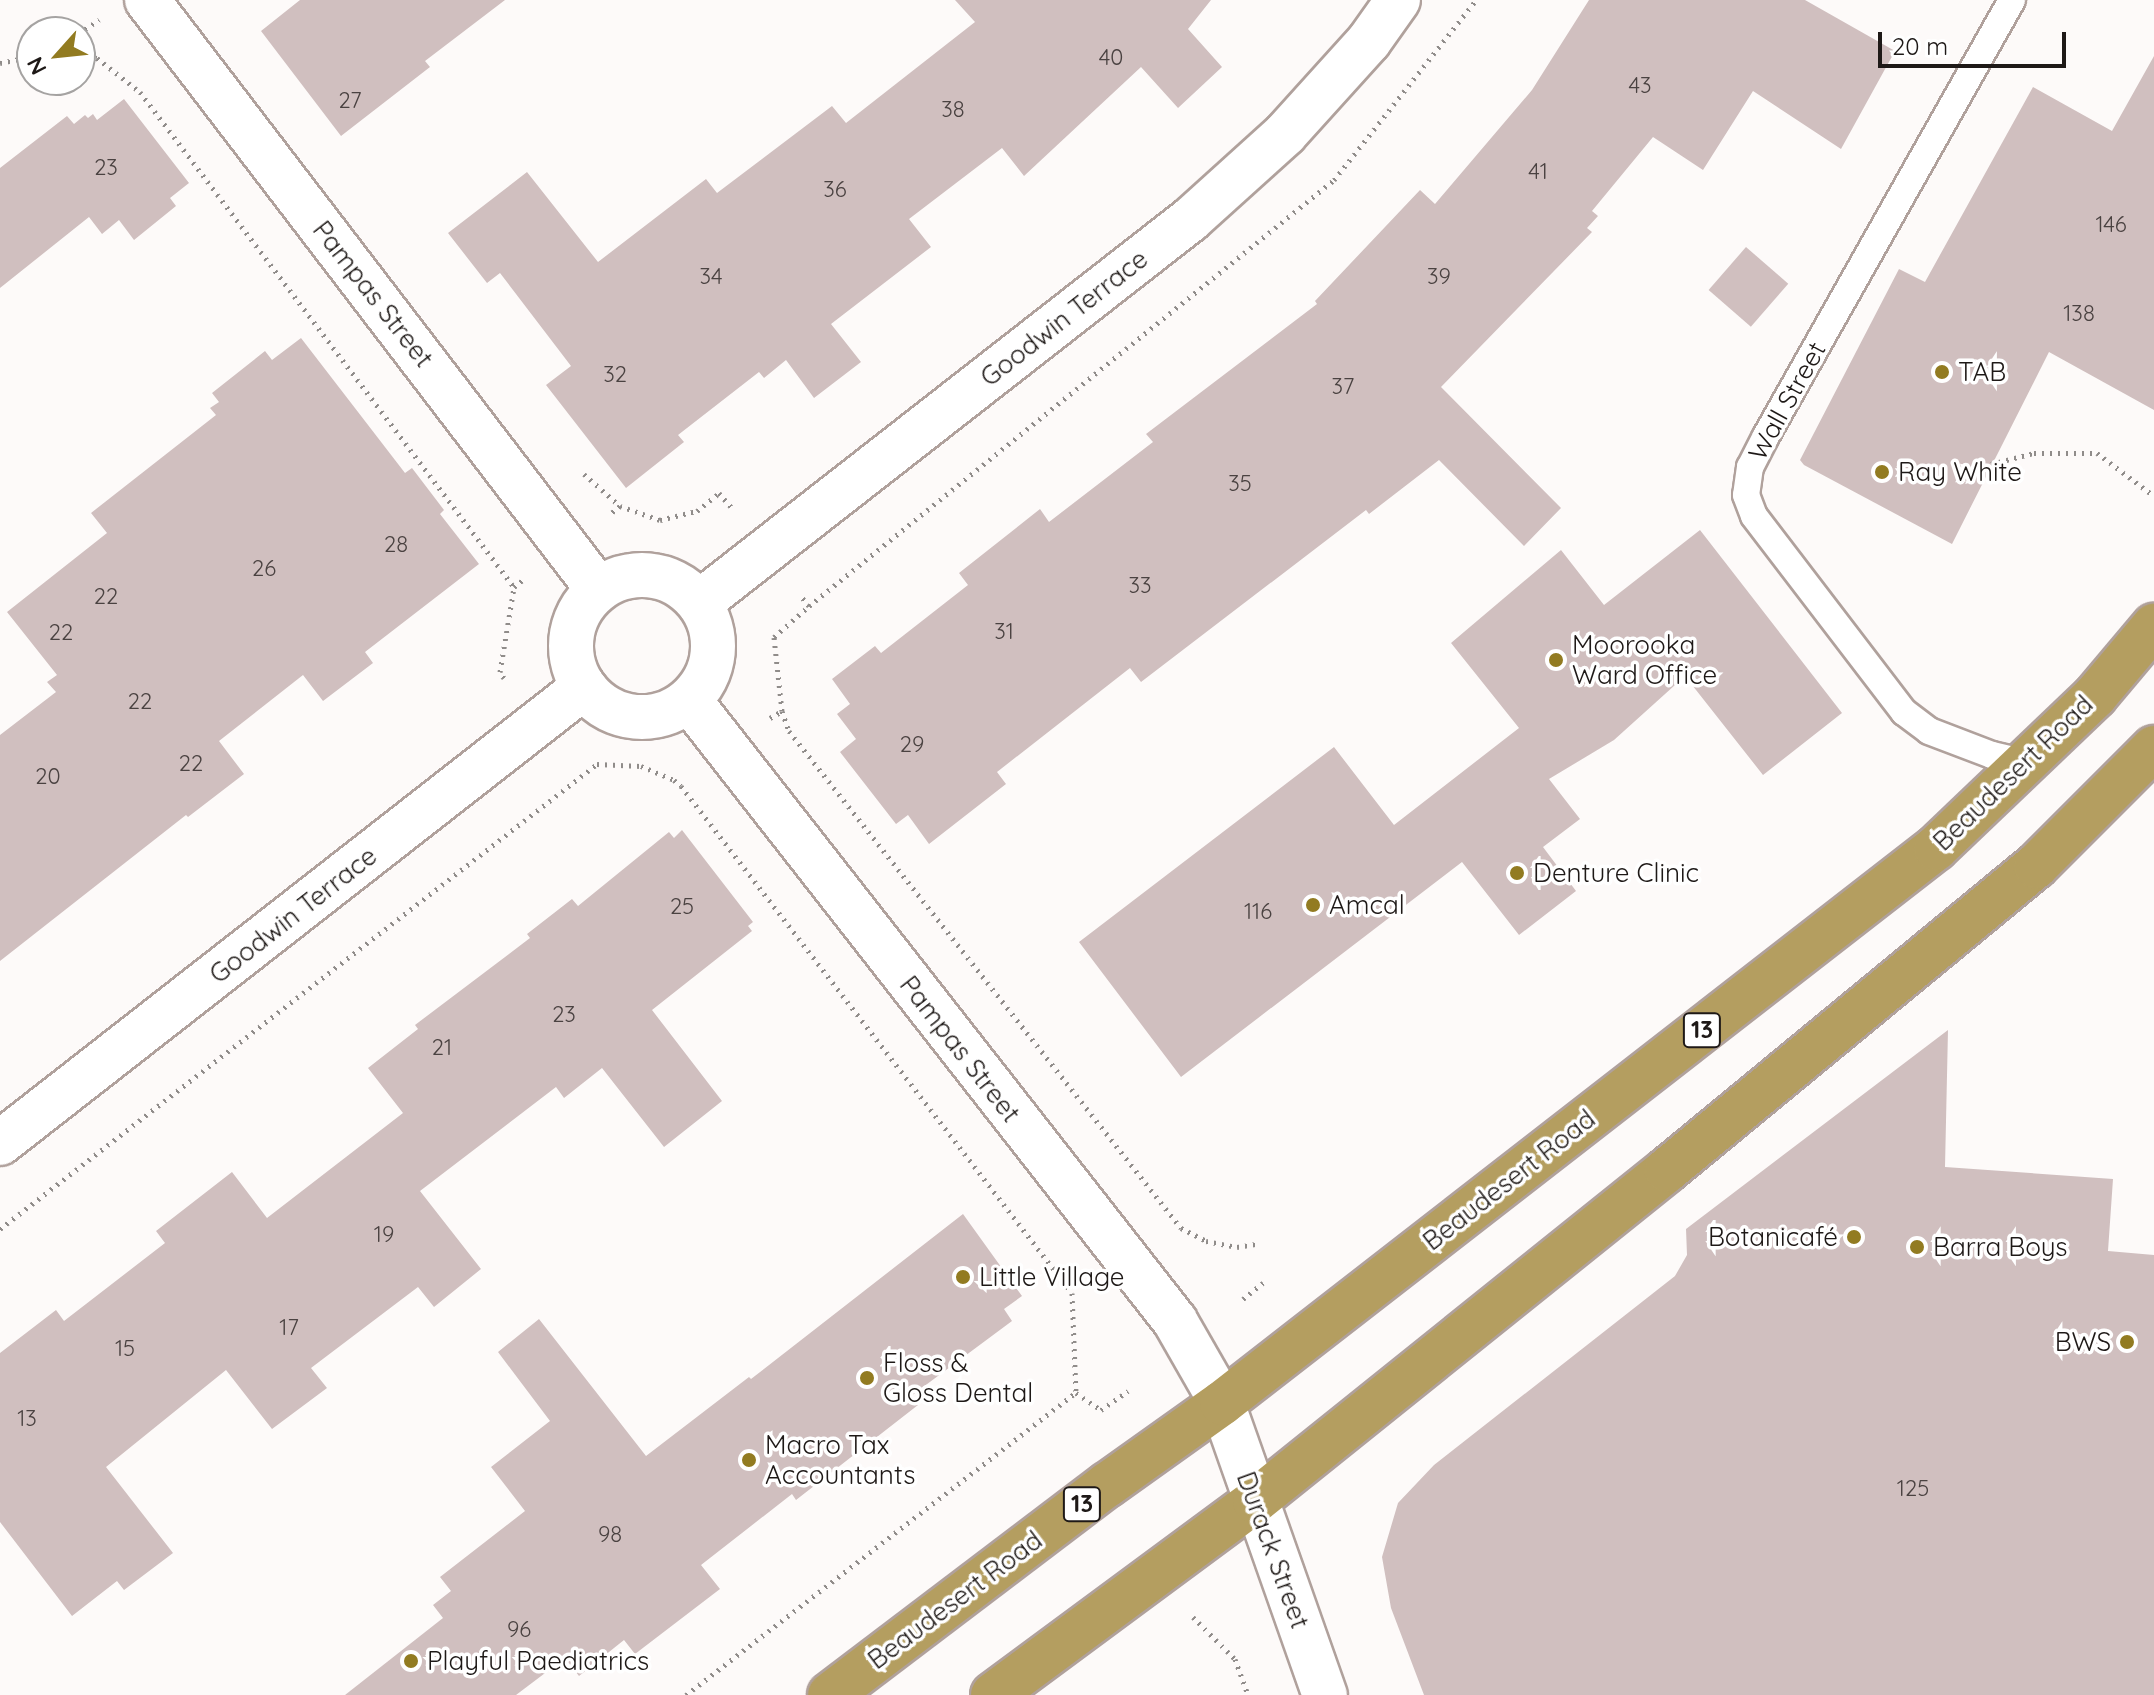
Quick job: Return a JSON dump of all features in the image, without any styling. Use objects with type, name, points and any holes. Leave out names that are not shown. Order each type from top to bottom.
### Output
[{"type":"highway","name":"Beaudesert Road","points":[[830,1695],[1107,1485],[1222,1403],[1936,848],[2095,696],[2154,626]]},
{"type":"highway","points":[[993,1695],[1255,1501],[1667,1170],[2036,866],[2154,748]]},
{"type":"street","name":"Pampas Street","points":[[147,0],[598,589]]},
{"type":"street","name":"Goodwin Terrace","points":[[699,603],[1191,219],[1285,134],[1369,41],[1398,0]]},
{"type":"street","points":[[640,574],[663,577],[683,588],[699,603],[714,643],[712,664],[689,700],[669,712],[645,717],[622,714],[601,704],[584,687],[575,668],[571,647],[574,625],[584,605],[598,589],[618,578],[640,574]]},
{"type":"street","name":"Goodwin Terrace","points":[[0,1143],[584,687]]},
{"type":"street","name":"Pampas Street","points":[[689,700],[1175,1321],[1222,1403]]},
{"type":"street","name":"Durack Street","points":[[1222,1403],[1325,1695]]},
{"type":"lane","name":"Wall Street","points":[[2012,0],[1766,436],[1750,467],[1746,495],[1754,516],[1904,712],[1929,731],[1992,755],[2027,763]]},
{"type":"path","points":[[96,58],[140,92],[514,587]]},
{"type":"path","points":[[1991,464],[2034,453],[2097,453],[2154,496]]},
{"type":"path","points":[[620,506],[660,520],[697,511],[719,493],[739,516]]},
{"type":"path","points":[[510,689],[500,672],[514,587],[534,572]]},
{"type":"path","points":[[792,585],[809,606],[774,637],[782,711],[789,731],[1181,1228],[1206,1241],[1237,1247],[1257,1244]]},
{"type":"path","points":[[761,722],[782,711]]},
{"type":"path","points":[[0,1229],[597,764],[641,766],[681,786],[1072,1293],[1076,1393]]},
{"type":"path","points":[[1243,1299],[1263,1283]]},
{"type":"path","points":[[1076,1393],[1101,1410],[1128,1391]]},
{"type":"path","points":[[686,1695],[1076,1393]]},
{"type":"path","points":[[1192,1616],[1235,1659],[1248,1695]]},
{"type":"building","points":[[300,0],[505,0],[425,61],[430,67],[341,136],[261,31]]},
{"type":"building","points":[[955,0],[1211,0],[1188,29],[1222,67],[1178,108],[1141,67],[1024,176],[1002,148],[909,219],[931,247],[831,324],[861,362],[814,398],[786,360],[764,378],[759,372],[678,435],[684,442],[626,488],[546,385],[571,366],[500,273],[487,283],[448,233],[527,172],[598,262],[706,179],[717,193],[832,106],[846,123],[975,22]]},
{"type":"building","points":[[1589,0],[1805,0],[1895,51],[1841,149],[1753,91],[1703,170],[1653,137],[1592,211],[1598,216],[1587,228],[1592,232],[1441,387],[1561,508],[1524,546],[1439,460],[1369,514],[1366,510],[1141,682],[1130,668],[997,772],[1006,784],[929,844],[908,815],[896,824],[840,752],[856,739],[837,714],[850,704],[832,679],[875,646],[881,653],[968,585],[959,573],[1040,509],[1049,522],[1153,442],[1146,434],[1317,304],[1315,301],[1420,190],[1435,204],[1532,90]]},
{"type":"building","points":[[2154,56],[2154,410],[2049,352],[1952,544],[1804,465],[1800,460],[1899,269],[1925,282],[2033,87],[2112,131]]},
{"type":"building","points":[[124,99],[189,183],[170,198],[176,206],[134,240],[119,220],[102,234],[89,217],[0,288],[0,168],[67,116],[74,124],[85,115],[88,118],[93,114],[97,120]]},
{"type":"building","points":[[1746,247],[1788,284],[1751,327],[1709,290]]},
{"type":"building","points":[[301,338],[405,473],[412,468],[444,510],[440,514],[479,564],[365,652],[373,663],[323,701],[303,675],[219,741],[244,774],[188,817],[186,815],[0,961],[0,735],[56,692],[47,682],[57,675],[7,612],[107,533],[91,513],[216,415],[210,408],[219,402],[212,393],[265,351],[272,360]]},
{"type":"building","points":[[1700,530],[1842,713],[1763,775],[1685,676],[1614,740],[1549,779],[1580,819],[1543,847],[1576,891],[1519,935],[1462,862],[1181,1077],[1079,942],[1334,747],[1394,825],[1519,728],[1451,643],[1561,550],[1604,605]]},
{"type":"building","points":[[682,830],[753,922],[748,926],[752,931],[652,1010],[722,1101],[664,1147],[602,1068],[564,1098],[556,1087],[420,1191],[481,1269],[434,1307],[418,1287],[311,1368],[327,1388],[272,1429],[226,1370],[106,1467],[173,1553],[124,1590],[117,1581],[72,1616],[0,1522],[0,1353],[56,1310],[64,1321],[165,1243],[156,1231],[232,1172],[267,1218],[403,1113],[368,1068],[418,1029],[415,1025],[530,938],[527,934],[572,899],[578,906],[669,832],[674,838]]},
{"type":"building","points":[[1948,1030],[1945,1167],[2113,1179],[2108,1251],[2154,1255],[2154,1695],[1424,1695],[1391,1608],[1382,1557],[1398,1503],[1434,1465],[1675,1276],[1687,1255],[1686,1229]]},
{"type":"building","points":[[963,1214],[1022,1296],[1004,1309],[1012,1321],[911,1396],[918,1405],[796,1500],[792,1494],[701,1565],[720,1589],[635,1654],[624,1640],[579,1676],[565,1658],[516,1695],[345,1695],[443,1618],[433,1605],[451,1591],[440,1577],[525,1511],[491,1467],[550,1421],[498,1352],[539,1319],[646,1456],[749,1377],[751,1379]]},
{"type":"place","name":"TAB","points":[[1942,372]]},
{"type":"place","name":"Ray White","points":[[1882,472]]},
{"type":"place","name":"Moorooka Ward Office","points":[[1556,660]]},
{"type":"place","name":"Denture Clinic","points":[[1517,873]]},
{"type":"place","name":"Amcal","points":[[1313,905]]},
{"type":"place","name":"Botanicafé","points":[[1854,1237]]},
{"type":"place","name":"Barra Boys","points":[[1917,1247]]},
{"type":"place","name":"Little Village","points":[[963,1277]]},
{"type":"place","name":"BWS","points":[[2127,1342]]},
{"type":"place","name":"Floss & Gloss Dental","points":[[867,1378]]},
{"type":"place","name":"Macro Tax Accountants","points":[[749,1460]]},
{"type":"place","name":"Playful Paediatrics","points":[[411,1661]]}]
